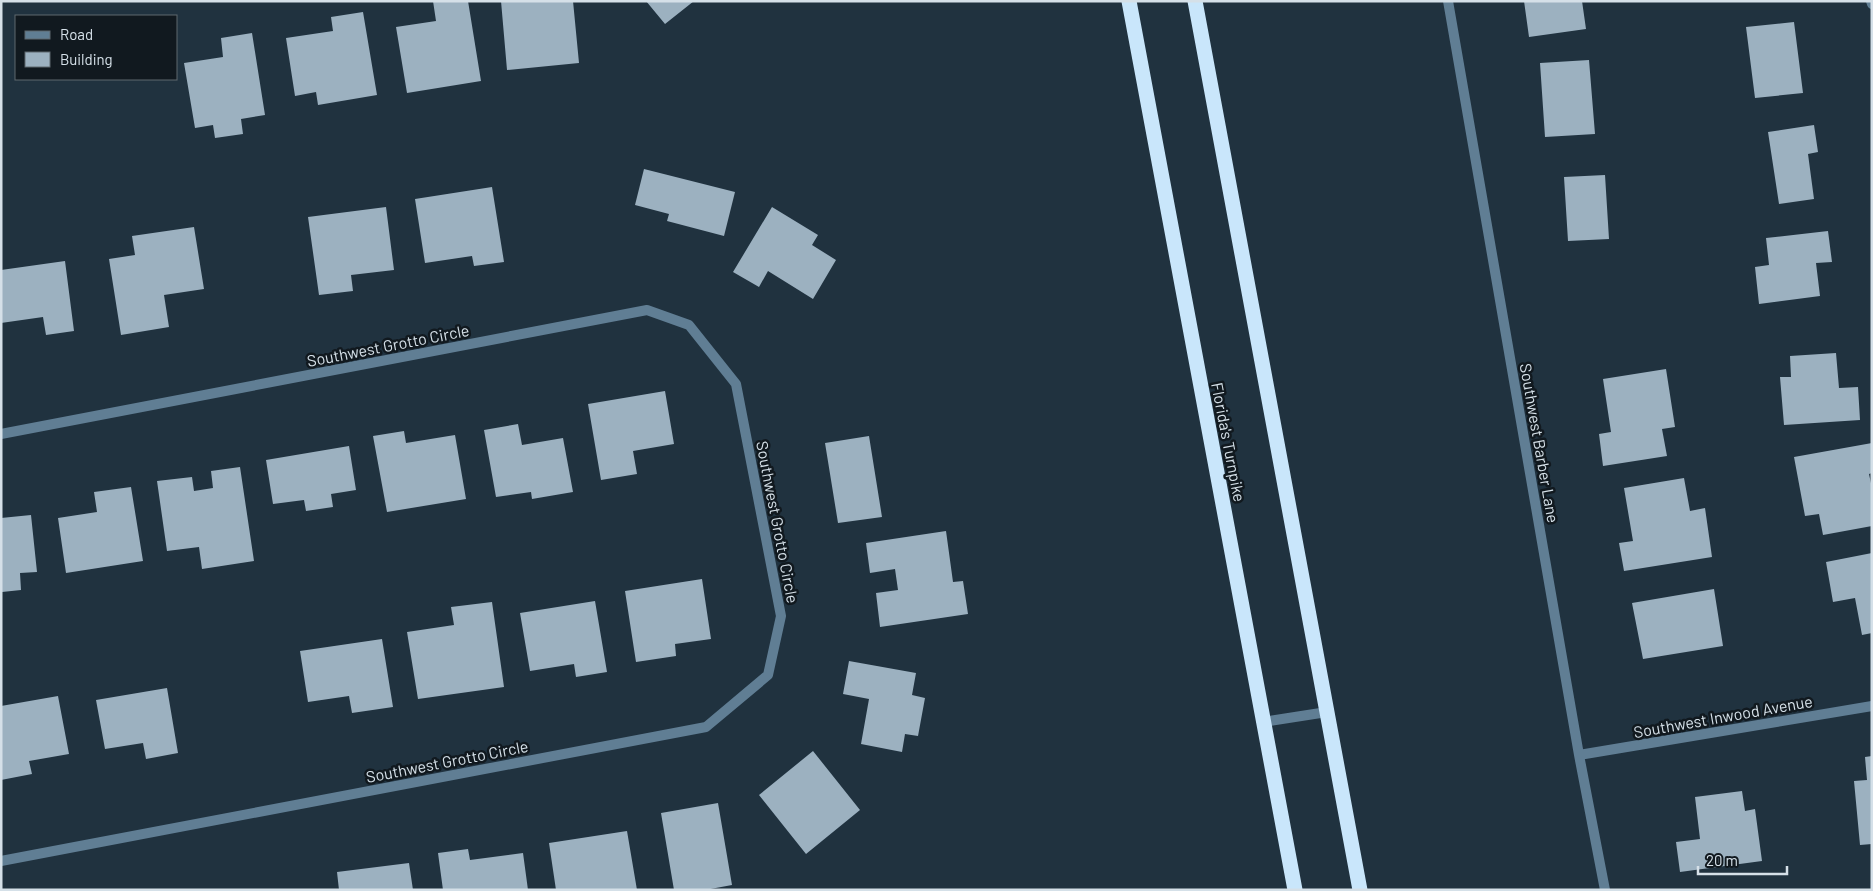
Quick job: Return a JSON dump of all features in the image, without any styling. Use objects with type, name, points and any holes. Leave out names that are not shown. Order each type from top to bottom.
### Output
[{"type":"highway","name":"Florida's Turnpike","points":[[1129,1],[1295,890]]},
{"type":"highway","points":[[1195,1],[1360,890]]},
{"type":"street","name":"Southwest Barber Lane","points":[[1448,1],[1579,755],[1605,890]]},
{"type":"street","name":"Southwest Grotto Circle","points":[[1,434],[647,310],[689,325],[736,384],[781,616],[768,675],[706,728],[1,861]]},
{"type":"street","name":"Southwest Inwood Avenue","points":[[1579,755],[1872,706]]},
{"type":"street","points":[[1263,722],[1327,712]]},
{"type":"building","points":[[433,1],[468,1],[481,81],[407,93],[396,27],[436,21]]},
{"type":"building","points":[[501,1],[573,1],[579,63],[507,70]]},
{"type":"building","points":[[646,1],[694,1],[665,24]]},
{"type":"building","points":[[1524,1],[1582,1],[1586,29],[1529,37]]},
{"type":"building","points":[[363,12],[377,95],[318,105],[316,92],[295,96],[286,38],[333,31],[331,17]]},
{"type":"building","points":[[1794,22],[1803,93],[1755,98],[1746,27]]},
{"type":"building","points":[[252,33],[265,115],[241,119],[243,134],[215,138],[213,125],[195,128],[184,63],[223,57],[221,38]]},
{"type":"building","points":[[1589,60],[1595,134],[1545,137],[1540,63]]},
{"type":"building","points":[[1814,125],[1818,152],[1808,154],[1814,199],[1779,204],[1768,132]]},
{"type":"building","points":[[644,169],[735,192],[724,236],[667,221],[669,214],[635,205]]},
{"type":"building","points":[[1605,175],[1609,239],[1568,241],[1564,177]]},
{"type":"building","points":[[492,187],[504,262],[474,266],[472,256],[425,263],[415,199]]},
{"type":"building","points":[[386,207],[394,270],[351,275],[353,291],[319,295],[308,217]]},
{"type":"building","points":[[772,207],[818,235],[812,245],[836,260],[813,299],[768,271],[759,287],[733,272]]},
{"type":"building","points":[[194,227],[204,289],[164,295],[169,327],[121,335],[109,259],[135,255],[132,236]]},
{"type":"building","points":[[1828,231],[1832,262],[1816,263],[1820,296],[1759,304],[1755,267],[1769,265],[1766,238]]},
{"type":"building","points":[[65,261],[74,331],[46,335],[43,317],[1,323],[1,270]]},
{"type":"building","points":[[1836,353],[1839,388],[1858,387],[1860,420],[1784,425],[1780,377],[1791,377],[1790,356]]},
{"type":"building","points":[[1666,369],[1675,427],[1662,429],[1667,456],[1603,466],[1599,434],[1611,432],[1603,379]]},
{"type":"building","points":[[665,391],[674,444],[633,451],[637,474],[601,480],[588,404]]},
{"type":"building","points":[[518,424],[522,445],[563,438],[573,492],[532,499],[531,492],[496,497],[484,430]]},
{"type":"building","points":[[404,431],[406,443],[455,435],[466,499],[387,512],[373,436]]},
{"type":"building","points":[[869,436],[882,517],[838,523],[825,443]]},
{"type":"building","points":[[1872,443],[1872,473],[1869,474],[1872,488],[1872,526],[1823,535],[1819,514],[1805,516],[1794,457]]},
{"type":"building","points":[[349,446],[356,490],[331,494],[333,507],[306,511],[304,500],[273,504],[266,460]]},
{"type":"building","points":[[240,467],[254,561],[202,569],[199,547],[167,551],[157,481],[192,477],[194,491],[213,488],[211,471]]},
{"type":"building","points":[[1684,478],[1690,511],[1705,508],[1712,557],[1624,571],[1619,543],[1633,541],[1624,488]]},
{"type":"building","points":[[131,487],[143,561],[66,573],[58,518],[97,512],[94,492]]},
{"type":"building","points":[[31,515],[37,572],[20,573],[21,590],[2,592],[1,518]]},
{"type":"building","points":[[946,531],[953,582],[963,581],[968,614],[880,627],[876,593],[898,590],[895,569],[870,573],[866,543]]},
{"type":"building","points":[[1872,553],[1872,633],[1862,635],[1855,598],[1833,602],[1826,562]]},
{"type":"building","points":[[702,579],[711,639],[675,644],[676,656],[636,662],[625,591]]},
{"type":"building","points":[[1714,589],[1723,646],[1643,659],[1632,603]]},
{"type":"building","points":[[595,601],[607,672],[576,677],[574,664],[530,671],[520,613]]},
{"type":"building","points":[[492,602],[504,687],[418,699],[407,632],[454,625],[451,607]]},
{"type":"building","points":[[382,639],[393,707],[352,713],[349,696],[308,702],[300,651]]},
{"type":"building","points":[[849,661],[916,673],[912,695],[925,698],[918,736],[905,734],[902,752],[861,744],[869,699],[843,694]]},
{"type":"building","points":[[167,688],[178,753],[146,759],[143,743],[105,749],[96,700]]},
{"type":"building","points":[[58,696],[69,754],[29,761],[32,774],[1,780],[1,706]]},
{"type":"building","points":[[813,751],[860,810],[806,854],[759,795]]},
{"type":"building","points":[[1872,756],[1872,844],[1860,845],[1854,781],[1867,780],[1865,757]]},
{"type":"building","points":[[1742,791],[1745,811],[1755,809],[1762,861],[1680,872],[1676,842],[1700,839],[1695,797]]},
{"type":"building","points":[[718,803],[732,885],[705,890],[674,890],[661,813]]},
{"type":"building","points":[[627,831],[637,890],[556,890],[549,843]]},
{"type":"building","points":[[468,849],[470,860],[523,853],[528,890],[443,890],[438,853]]},
{"type":"building","points":[[409,863],[413,890],[339,890],[337,872]]}]
